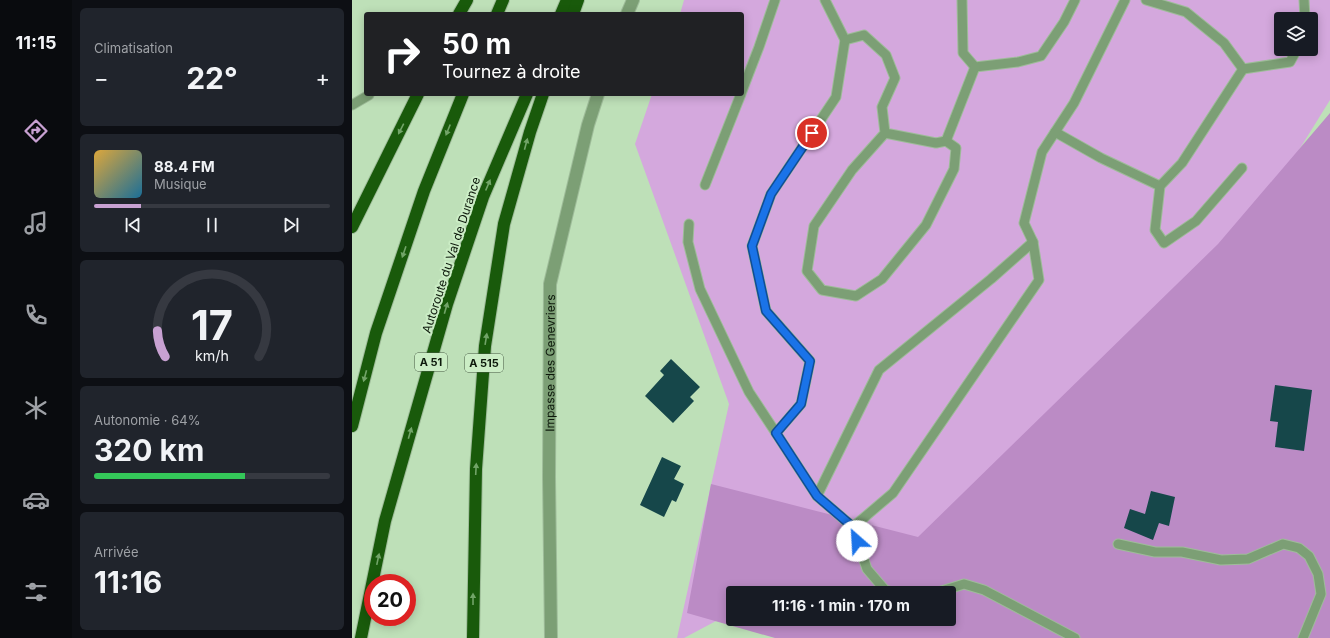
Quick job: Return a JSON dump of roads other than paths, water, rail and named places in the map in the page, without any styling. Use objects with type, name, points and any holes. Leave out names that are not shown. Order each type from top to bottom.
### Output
[{"type":"highway","points":[[460,12],[467,0]]},
{"type":"highway","points":[[498,12],[503,0]]},
{"type":"highway","points":[[562,12],[567,0]]},
{"type":"highway","points":[[574,12],[578,0]]},
{"type":"highway","points":[[352,227],[417,96]]},
{"type":"highway","points":[[352,426],[381,318],[424,191],[462,96]]},
{"type":"highway","name":"Autoroute du Val de Durance","points":[[361,638],[385,521],[447,304],[483,197],[526,96]]},
{"type":"highway","name":"A 515","points":[[473,638],[476,469],[486,346],[504,224],[530,132],[542,96]]},
{"type":"street","points":[[628,12],[633,0]]},
{"type":"street","name":"Impasse des Genevriers","points":[[551,638],[549,477],[550,284],[588,125],[597,96]]},
{"type":"lane","points":[[744,86],[775,0]]},
{"type":"lane","points":[[776,433],[801,404],[810,361],[766,311],[752,246],[771,194],[836,97],[845,40],[825,0]]},
{"type":"lane","points":[[962,0],[963,53],[975,67]]},
{"type":"lane","points":[[975,67],[1018,62],[1042,56],[1064,22],[1075,0]]},
{"type":"lane","points":[[853,527],[893,493],[1039,280],[1033,242],[1024,223],[1042,152],[1074,103],[1125,0]]},
{"type":"lane","points":[[1146,0],[1186,12],[1224,43],[1243,69]]},
{"type":"lane","points":[[1304,0],[1305,12]]},
{"type":"lane","points":[[845,40],[864,35],[886,56],[895,78],[882,106],[885,133],[852,170],[814,226],[807,271],[822,290],[856,296],[882,279],[926,225],[954,170],[956,148],[946,140]]},
{"type":"lane","points":[[1242,168],[1196,221],[1164,243],[1155,230],[1160,186],[1182,163],[1243,69],[1290,62],[1293,56]]},
{"type":"lane","points":[[946,140],[975,67]]},
{"type":"lane","points":[[352,105],[367,96]]},
{"type":"lane","points":[[705,185],[740,96]]},
{"type":"lane","points":[[1055,132],[1101,158],[1160,186]]},
{"type":"lane","points":[[885,133],[936,143],[946,140]]},
{"type":"lane","points":[[689,224],[688,242],[700,289],[749,392],[817,496],[853,527],[867,569],[882,586]]},
{"type":"lane","points":[[817,496],[879,370],[991,279],[1033,242]]},
{"type":"lane","points":[[1118,544],[1155,552],[1182,552],[1221,560],[1248,559],[1283,544],[1299,548],[1309,556],[1318,574],[1321,594],[1303,638]]},
{"type":"lane","points":[[956,586],[964,584],[984,590],[1075,638]]}]
